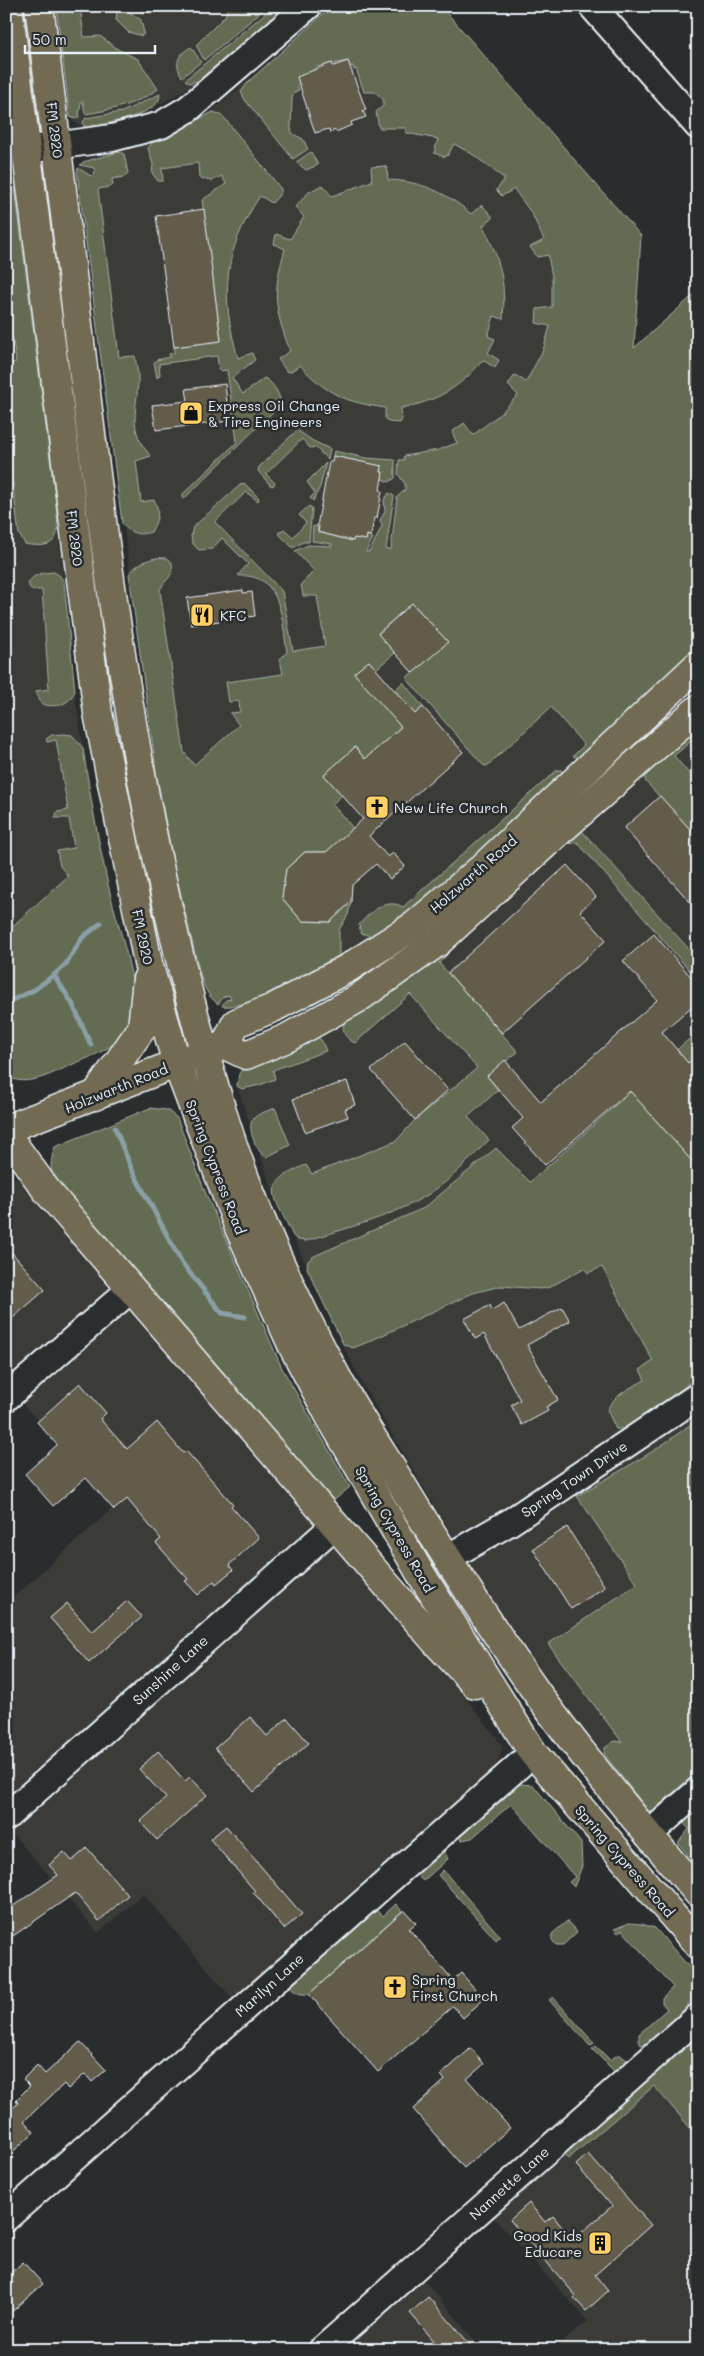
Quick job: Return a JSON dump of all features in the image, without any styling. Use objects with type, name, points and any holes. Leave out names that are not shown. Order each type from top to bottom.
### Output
[{"type":"main road","name":"FM 2920","points":[[8,6],[98,713],[148,963],[177,1064]]},
{"type":"main road","name":"FM 2920","points":[[39,6],[104,544],[128,704],[156,856],[215,1048]]},
{"type":"main road","name":"Holzwarth Road","points":[[6,1130],[215,1048],[236,1023],[273,1008],[348,968],[415,925],[482,868],[698,665]]},
{"type":"main road","name":"Holzwarth Road","points":[[215,1048],[246,1055],[287,1038],[357,999],[438,942],[698,709]]},
{"type":"main road","points":[[579,777],[598,798]]},
{"type":"main road","points":[[95,1096],[142,1028],[148,963]]},
{"type":"main road","name":"Spring Cypress Road","points":[[215,1048],[221,1111],[246,1180],[281,1262],[320,1345],[344,1390],[447,1558],[538,1694],[648,1835],[698,1892]]},
{"type":"main road","name":"Spring Cypress Road","points":[[177,1064],[239,1228],[293,1347],[419,1571],[533,1753],[698,1944]]},
{"type":"main road","points":[[6,1134],[47,1192],[435,1641],[518,1729]]},
{"type":"main road","points":[[350,1451],[370,1461],[423,1550],[447,1558]]},
{"type":"main road","points":[[533,1753],[560,1752],[603,1804],[628,1810]]},
{"type":"street","points":[[26,150],[112,138],[161,125],[188,109],[308,6]]},
{"type":"street","points":[[592,6],[698,126]]},
{"type":"street","points":[[6,1398],[131,1289]]},
{"type":"street","name":"Spring Town Drive","points":[[447,1558],[510,1522],[698,1396]]},
{"type":"street","name":"Sunshine Lane","points":[[6,1817],[335,1525]]},
{"type":"street","name":"Marilyn Lane","points":[[6,2218],[533,1753]]},
{"type":"street","points":[[648,1835],[698,1791]]},
{"type":"street","name":"Nannette Lane","points":[[322,2350],[698,2017]]},
{"type":"shaded area","points":[[56,6],[288,6],[202,80],[153,108],[129,118],[84,127],[73,122],[69,113]]},
{"type":"shaded area","points":[[332,6],[440,6],[634,349],[640,710],[379,933],[328,964],[266,995],[232,1008],[216,1003],[204,986],[174,866],[157,777],[77,172],[80,165],[91,158],[156,142],[206,115],[255,75]]},
{"type":"shaded area","points":[[6,118],[56,505],[73,682],[87,773],[110,892],[134,991],[90,1057],[38,1079],[23,1082],[6,1076]]},
{"type":"shaded area","points":[[698,720],[698,1771],[650,1813],[575,1718],[493,1601],[360,1380],[271,1187],[236,1083],[239,1074],[307,1035]]},
{"type":"shaded area","points":[[6,1176],[19,1179],[56,1215],[371,1576],[503,1746],[499,1760],[485,1781],[236,2003],[143,1894],[98,1933],[6,1826],[6,1604],[114,1507],[6,1385]]},
{"type":"shaded area","points":[[698,2033],[698,2350],[553,2350],[588,2321],[488,2211]]},
{"type":"shaded area","points":[[419,2274],[483,2350],[332,2350]]},
{"type":"green space","points":[[56,6],[80,6],[84,37],[100,36],[119,50],[138,59],[158,89],[132,103],[114,109],[85,114],[83,101],[81,102],[79,117],[76,119],[70,117]]},
{"type":"green space","points":[[129,6],[132,14],[141,20],[144,33],[142,36],[128,32],[116,20],[117,10]]},
{"type":"green space","points":[[136,6],[176,6],[176,9],[142,13]]},
{"type":"green space","points":[[229,6],[268,6],[204,60],[196,45],[225,16]]},
{"type":"green space","points":[[274,6],[288,6],[202,80],[190,83],[185,80]]},
{"type":"green space","points":[[332,6],[363,6],[371,13],[378,6],[441,6],[641,236],[634,348],[698,291],[698,655],[583,759],[573,756],[584,745],[551,707],[487,766],[483,765],[406,678],[448,642],[412,603],[378,633],[395,653],[376,669],[369,661],[355,673],[400,697],[395,690],[403,682],[423,707],[365,759],[355,747],[324,775],[342,795],[332,804],[353,828],[326,852],[305,852],[286,869],[282,898],[302,921],[330,922],[351,902],[348,915],[339,930],[339,957],[281,989],[247,1002],[233,1006],[222,1006],[226,1000],[231,999],[229,995],[223,997],[218,1004],[208,993],[204,985],[174,866],[157,777],[129,574],[141,563],[153,559],[165,558],[170,560],[172,564],[169,578],[160,590],[184,752],[194,765],[239,725],[230,713],[240,712],[239,701],[229,702],[226,682],[283,674],[280,659],[287,652],[281,614],[272,590],[264,582],[253,577],[238,575],[248,564],[222,538],[212,549],[199,550],[192,540],[193,527],[244,483],[259,498],[258,501],[246,492],[215,522],[282,591],[293,651],[325,646],[317,596],[303,596],[301,584],[314,571],[295,551],[308,545],[332,546],[332,544],[312,541],[313,526],[317,527],[318,532],[353,541],[354,538],[366,540],[367,535],[373,538],[366,552],[370,551],[382,526],[380,520],[385,512],[384,500],[389,493],[394,496],[386,549],[391,550],[397,497],[405,490],[405,484],[398,474],[399,460],[404,460],[404,456],[438,450],[457,443],[452,432],[464,423],[473,435],[500,414],[518,395],[508,385],[515,375],[526,382],[543,350],[550,326],[536,323],[537,309],[552,307],[552,277],[548,255],[537,257],[530,247],[544,240],[532,214],[514,189],[502,196],[496,190],[505,179],[472,154],[454,144],[445,157],[434,153],[438,139],[406,133],[406,128],[379,128],[376,112],[383,106],[383,99],[375,92],[364,92],[356,69],[354,70],[353,66],[349,67],[347,61],[316,67],[297,85],[299,90],[294,93],[292,99],[291,129],[293,134],[303,139],[308,149],[293,159],[245,100],[241,92],[249,81]]},
{"type":"green space","points":[[191,47],[201,62],[182,77],[178,68],[178,60]]},
{"type":"green space","points":[[160,94],[158,102],[141,114],[84,127],[83,122],[86,118],[122,112]]},
{"type":"green space","points":[[213,112],[222,115],[281,189],[281,193],[272,203],[260,196],[248,216],[238,236],[232,255],[227,293],[232,335],[238,358],[252,353],[255,360],[232,378],[243,394],[264,378],[276,389],[281,404],[184,499],[182,495],[237,442],[227,370],[219,371],[217,356],[159,364],[160,375],[157,378],[154,362],[170,357],[169,354],[174,353],[174,347],[221,340],[202,200],[226,184],[222,176],[212,181],[199,178],[198,163],[162,168],[163,181],[158,181],[152,173],[153,165],[148,148],[152,143]]},
{"type":"green space","points":[[119,152],[124,154],[128,173],[124,177],[112,179],[113,185],[110,187],[98,189],[119,357],[135,356],[138,375],[136,427],[143,446],[151,456],[136,461],[141,502],[154,500],[158,512],[151,532],[143,534],[132,532],[122,523],[77,172],[78,168],[91,176],[95,172],[94,168],[80,165],[83,162]]},
{"type":"green space","points":[[311,152],[318,165],[306,170],[296,162]]},
{"type":"green space","points":[[385,166],[387,168],[388,180],[422,185],[432,189],[462,206],[471,214],[482,205],[492,216],[483,226],[498,260],[504,293],[503,319],[494,316],[488,336],[495,339],[488,353],[499,360],[495,368],[483,360],[466,378],[447,392],[425,402],[401,408],[402,419],[400,423],[388,422],[385,418],[385,408],[359,403],[338,396],[319,384],[300,365],[290,372],[286,371],[278,359],[290,351],[278,311],[278,278],[285,249],[274,244],[276,234],[290,239],[304,217],[295,207],[309,192],[322,185],[332,196],[372,181],[371,167]]},
{"type":"green space","points":[[12,183],[15,188],[58,524],[56,538],[46,545],[25,544],[19,534],[6,432],[6,364],[16,362],[11,327],[6,327],[6,317],[10,314],[6,288],[6,190]]},
{"type":"green space","points":[[297,430],[313,441],[330,449],[328,460],[315,447],[310,448],[302,439],[266,474],[275,483],[273,486],[270,485],[258,471],[259,467]]},
{"type":"green space","points":[[334,451],[366,458],[395,460],[395,478],[389,482],[382,479],[381,466],[333,456]]},
{"type":"green space","points":[[326,463],[320,487],[313,501],[310,498],[315,493],[307,482]]},
{"type":"green space","points":[[309,506],[312,508],[309,542],[303,542],[293,548],[278,533],[284,529],[293,537],[306,523],[299,515]]},
{"type":"green space","points":[[54,572],[64,582],[75,691],[69,700],[57,706],[41,704],[36,691],[49,689],[42,590],[31,590],[28,584],[30,580],[42,573]]},
{"type":"green space","points":[[698,720],[698,735],[674,756],[698,784],[698,838],[646,782],[643,774]]},
{"type":"green space","points":[[52,735],[72,735],[83,748],[102,857],[131,973],[135,1004],[134,1016],[125,1034],[109,1047],[47,1076],[22,1081],[6,1076],[6,932],[68,876],[60,866],[57,851],[74,848],[69,818],[55,818],[57,812],[68,810],[56,740],[47,742],[46,739]]},
{"type":"green space","points":[[557,770],[561,770],[563,773],[526,814],[415,908],[374,937],[361,933],[359,925],[373,911],[390,904],[397,904],[403,907]]},
{"type":"green space","points":[[577,829],[583,832],[698,959],[698,980],[577,842],[571,844],[569,839]]},
{"type":"green space","points":[[444,953],[447,955],[439,963],[518,1052],[487,1076],[498,1090],[468,1117],[489,1140],[445,1182],[415,1202],[385,1216],[306,1241],[298,1240],[293,1236],[276,1201],[274,1193],[281,1179],[306,1165],[312,1174],[396,1141],[415,1120],[477,1068],[410,994],[355,1043],[345,1035],[343,1024],[346,1015]]},
{"type":"green space","points":[[698,1031],[698,1055],[642,1104],[698,1168],[698,1375],[666,1403],[623,1429],[616,1429],[607,1410],[610,1404],[628,1389],[645,1380],[640,1370],[653,1361],[602,1267],[588,1273],[584,1268],[550,1287],[541,1289],[501,1286],[473,1293],[353,1348],[343,1344],[307,1268],[308,1261],[314,1256],[424,1208],[496,1148],[530,1182]]},
{"type":"green space","points":[[315,1034],[322,1041],[326,1051],[273,1070],[275,1079],[260,1085],[242,1089],[237,1086],[239,1074],[244,1066]]},
{"type":"green space","points":[[150,1108],[167,1110],[177,1118],[206,1194],[282,1368],[350,1487],[332,1502],[278,1436],[64,1196],[54,1178],[51,1162],[55,1147]]},
{"type":"green space","points":[[275,1108],[290,1145],[267,1157],[256,1146],[251,1123],[258,1115]]},
{"type":"green space","points":[[698,1418],[698,1771],[650,1813],[604,1754],[605,1748],[614,1741],[622,1742],[548,1644],[637,1584],[577,1496],[654,1450]]},
{"type":"green space","points":[[521,1784],[533,1785],[581,1843],[582,1866],[574,1887],[569,1882],[575,1877],[511,1804],[472,1838],[462,1840],[458,1836],[502,1792]]},
{"type":"green space","points":[[698,1797],[698,1867],[678,1843],[689,1829],[676,1815]]},
{"type":"green space","points":[[443,1849],[448,1859],[423,1881],[417,1875],[417,1867]]},
{"type":"green space","points":[[443,1870],[500,1936],[496,1940],[438,1875]]},
{"type":"green space","points":[[396,1904],[402,1911],[309,1994],[296,1992],[287,1984],[371,1906],[383,1916]]},
{"type":"green space","points":[[567,1921],[577,1932],[563,1945],[556,1945],[552,1940],[552,1934]]},
{"type":"green space","points":[[629,1923],[655,1928],[696,1975],[696,1986],[693,1995],[681,2014],[647,2044],[641,2045],[639,2034],[667,2009],[662,2003],[662,1998],[673,1987],[622,1930],[618,1933],[614,1929]]},
{"type":"green space","points":[[553,1997],[594,2043],[590,2046],[549,2000]]},
{"type":"green space","points":[[698,2033],[698,2137],[654,2086],[568,2159],[562,2151]]},
{"type":"green space","points":[[596,2046],[610,2060],[619,2054],[628,2061],[614,2071],[592,2049]]},
{"type":"building","points":[[348,61],[366,110],[363,111],[366,117],[351,122],[352,125],[336,132],[336,130],[330,132],[329,129],[315,133],[297,77],[332,63],[333,66]]},
{"type":"building","points":[[204,209],[221,341],[174,347],[156,216]]},
{"type":"building","name":"Express Oil Change & Tire Engineers","points":[[225,384],[229,421],[156,430],[152,405],[188,401],[186,389]]},
{"type":"building","points":[[333,456],[382,466],[380,490],[382,491],[377,518],[374,518],[371,536],[367,535],[366,540],[354,538],[353,541],[318,532],[319,526],[317,526],[329,462],[332,462]]},
{"type":"building","points":[[243,590],[243,593],[252,592],[255,616],[191,625],[187,598]]},
{"type":"building","points":[[412,603],[448,642],[413,673],[378,634]]},
{"type":"building","name":"New Life Church","points":[[369,661],[415,714],[423,707],[463,752],[369,836],[388,857],[393,853],[405,866],[390,879],[376,864],[352,885],[351,902],[330,922],[302,921],[282,898],[286,869],[305,852],[326,852],[363,819],[324,775],[355,747],[365,759],[401,727],[354,673]]},
{"type":"building","points":[[660,796],[698,838],[698,911],[624,828]]},
{"type":"building","points":[[567,865],[596,897],[580,911],[606,940],[502,1033],[448,973]]},
{"type":"building","points":[[654,934],[698,985],[698,1001],[662,1032],[688,1063],[698,1055],[698,1168],[630,1091],[545,1165],[512,1128],[523,1118],[487,1076],[505,1060],[541,1102],[657,1000],[623,961]]},
{"type":"building","points":[[405,1041],[448,1090],[415,1120],[371,1070]]},
{"type":"building","points":[[347,1081],[355,1105],[345,1109],[348,1117],[305,1132],[293,1099]]},
{"type":"building","points":[[6,1246],[45,1290],[6,1324]]},
{"type":"building","points":[[504,1303],[519,1330],[562,1307],[570,1321],[527,1345],[558,1400],[546,1407],[548,1411],[522,1425],[511,1405],[520,1400],[484,1334],[475,1339],[464,1319],[490,1305],[492,1310]]},
{"type":"building","points":[[80,1383],[106,1413],[100,1419],[127,1449],[157,1422],[183,1453],[186,1451],[233,1504],[231,1506],[259,1538],[229,1565],[233,1570],[216,1584],[214,1581],[198,1595],[185,1581],[188,1579],[156,1543],[161,1539],[127,1499],[114,1510],[86,1478],[53,1506],[25,1474],[57,1445],[37,1422]]},
{"type":"building","points":[[567,1527],[605,1587],[571,1609],[533,1549]]},
{"type":"building","points":[[127,1601],[142,1617],[89,1663],[50,1618],[67,1603],[92,1632]]},
{"type":"building","points":[[250,1717],[267,1736],[287,1718],[309,1743],[254,1792],[215,1748]]},
{"type":"building","points":[[158,1751],[185,1781],[190,1777],[207,1795],[157,1840],[140,1822],[166,1798],[139,1769]]},
{"type":"building","points":[[226,1826],[302,1914],[284,1929],[253,1892],[255,1891],[210,1839]]},
{"type":"building","points":[[87,1848],[128,1895],[99,1921],[75,1893],[13,1936],[6,1927],[6,1911],[58,1875],[49,1865],[64,1852],[72,1861]]},
{"type":"building","name":"Spring First Church","points":[[404,1910],[416,1923],[409,1929],[453,1980],[461,1973],[484,1999],[463,2018],[453,2006],[378,2072],[309,1994]]},
{"type":"building","points":[[80,2042],[106,2070],[92,2082],[85,2074],[68,2089],[64,2084],[24,2121],[34,2132],[6,2158],[6,2115],[18,2103],[16,2100],[30,2086],[23,2079],[37,2065],[45,2074]]},
{"type":"building","points":[[471,2048],[484,2064],[467,2079],[510,2128],[464,2168],[413,2109],[445,2080],[441,2075]]},
{"type":"building","name":"Good Kids Educare","points":[[588,2154],[651,2225],[595,2275],[608,2291],[586,2311],[574,2298],[576,2296],[510,2220],[529,2203],[545,2222],[553,2216],[573,2240],[612,2206],[576,2165]]},
{"type":"building","points":[[23,2262],[43,2284],[6,2317],[6,2277]]},
{"type":"building","points":[[428,2297],[475,2350],[442,2350],[410,2313]]},
{"type":"waterway","points":[[6,1003],[34,990],[54,975],[66,964],[82,938],[101,923]]},
{"type":"waterway","points":[[54,975],[72,1003],[91,1045]]},
{"type":"waterway","points":[[115,1128],[132,1170],[182,1263],[222,1313],[245,1317]]},
{"type":"place","name":"Express Oil Change & Tire Engineers","points":[[191,413]]},
{"type":"place","name":"KFC","points":[[202,615]]},
{"type":"place","name":"New Life Church","points":[[377,807]]},
{"type":"place","name":"Spring First Church","points":[[395,1987]]},
{"type":"place","name":"Good Kids Educare","points":[[600,2243]]}]
